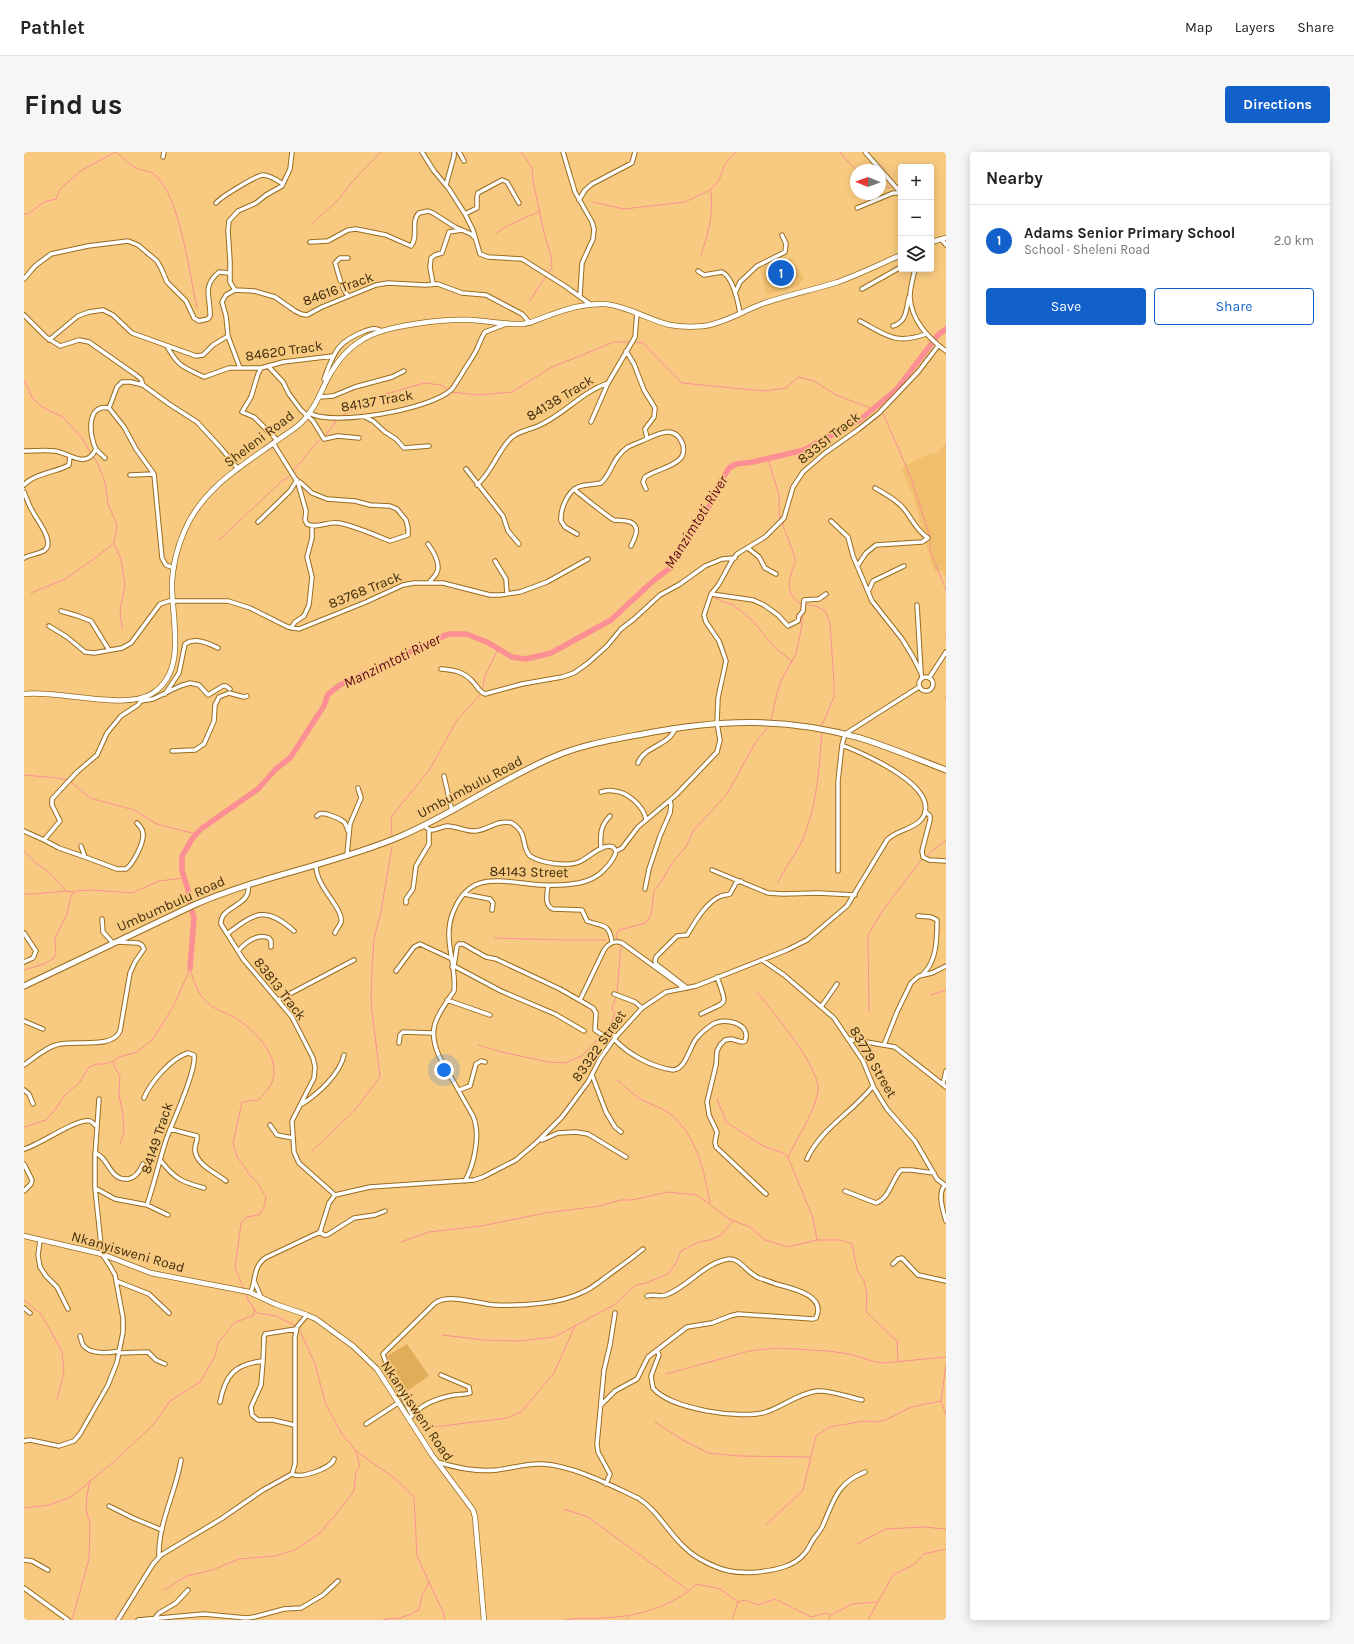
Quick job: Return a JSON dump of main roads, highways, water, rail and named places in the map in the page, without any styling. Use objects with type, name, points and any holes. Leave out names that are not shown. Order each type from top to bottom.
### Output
[{"type":"main road","name":"Umbumbulu Road","points":[[24,986],[194,905],[223,893],[347,855],[399,837],[452,811],[539,764],[570,750],[598,742],[675,728],[717,723],[762,722],[793,724],[845,734],[870,741],[946,770]]},
{"type":"waterway","points":[[24,214],[28,214],[44,202],[56,199],[60,189],[82,170],[115,152]]},
{"type":"waterway","points":[[116,152],[138,169],[155,175],[164,186],[178,218],[197,308]]},
{"type":"waterway","points":[[313,223],[339,199],[352,182],[381,152]]},
{"type":"waterway","points":[[521,152],[532,167],[533,181],[544,233],[551,256],[552,268],[549,272]]},
{"type":"waterway","points":[[593,202],[624,209],[685,202],[710,190],[719,180],[725,164],[736,152]]},
{"type":"waterway","points":[[840,152],[850,164]]},
{"type":"waterway","points":[[886,186],[891,188]]},
{"type":"waterway","points":[[701,255],[710,224],[711,191]]},
{"type":"waterway","points":[[496,233],[505,227],[540,211]]},
{"type":"waterway","points":[[529,302],[546,276]]},
{"type":"waterway","name":"Manzimtoti River","points":[[190,903],[188,890],[182,871],[182,856],[192,839],[201,829],[258,789],[276,769],[290,758],[324,706],[328,694],[340,685],[448,634],[466,634],[487,642],[512,657],[526,659],[551,653],[611,620],[653,581],[670,568],[713,500],[721,481],[729,468],[736,464],[753,462],[804,450],[861,419],[897,389],[938,335],[946,329]]},
{"type":"waterway","points":[[450,392],[479,395],[512,392],[550,368],[614,342],[630,342]]},
{"type":"waterway","points":[[634,342],[643,343],[682,383],[764,391],[786,388],[798,377],[814,381],[836,395],[873,409]]},
{"type":"waterway","points":[[24,380],[33,399],[42,407],[63,417],[82,438],[91,454]]},
{"type":"waterway","points":[[342,416],[369,399],[424,383],[441,385],[448,390]]},
{"type":"waterway","name":"Manzimtoti River","points":[[879,404],[881,408]]},
{"type":"waterway","points":[[882,411],[911,478],[930,537]]},
{"type":"waterway","points":[[324,437],[337,418]]},
{"type":"waterway","points":[[293,471],[319,440]]},
{"type":"waterway","points":[[31,593],[65,579],[114,543],[117,525],[108,504],[105,482],[93,456]]},
{"type":"waterway","points":[[768,459],[779,495],[780,519]]},
{"type":"waterway","points":[[219,540],[282,481],[289,477]]},
{"type":"waterway","points":[[783,522],[795,561],[790,576],[789,585],[791,594],[801,604],[801,612]]},
{"type":"waterway","points":[[930,543],[930,551],[946,590]]},
{"type":"waterway","points":[[114,544],[121,559],[125,585],[120,611],[122,628]]},
{"type":"waterway","points":[[714,598],[733,605],[752,620],[774,647],[792,661]]},
{"type":"waterway","points":[[801,604],[816,606],[825,611],[830,623],[834,697],[821,727]]},
{"type":"waterway","points":[[771,721],[777,693],[782,679],[796,654],[802,625],[802,615]]},
{"type":"waterway","points":[[482,691],[485,676],[498,649]]},
{"type":"waterway","points":[[392,836],[392,816],[430,769],[457,720],[480,695]]},
{"type":"waterway","points":[[620,940],[617,939],[616,935],[619,930],[646,923],[651,915],[654,891],[672,863],[686,847],[693,831],[727,794],[755,743],[770,725]]},
{"type":"waterway","points":[[778,882],[801,843],[811,816],[820,760],[822,732]]},
{"type":"waterway","points":[[24,775],[67,780]]},
{"type":"waterway","points":[[70,781],[90,798],[134,810],[157,824],[196,834]]},
{"type":"waterway","points":[[925,857],[946,840]]},
{"type":"waterway","points":[[312,1151],[355,1110],[380,1077],[371,1002],[372,969],[374,939],[381,911],[392,847]]},
{"type":"waterway","points":[[24,851],[37,864],[50,873],[66,891]]},
{"type":"waterway","points":[[869,1011],[868,935],[883,910],[922,859]]},
{"type":"waterway","points":[[24,970],[44,964],[54,958],[56,954],[55,938],[67,914],[71,895],[76,891],[92,890],[132,893],[159,881],[184,878]]},
{"type":"waterway","points":[[35,894],[66,891],[74,892]]},
{"type":"waterway","points":[[24,894],[33,894]]},
{"type":"waterway","points":[[190,968],[194,918],[192,911]]},
{"type":"waterway","points":[[494,938],[606,940]]},
{"type":"waterway","points":[[617,993],[621,945]]},
{"type":"waterway","points":[[190,968],[196,987],[204,999],[211,1006],[247,1026],[265,1046],[273,1062],[273,1079],[266,1091],[257,1101],[242,1102],[233,1143],[237,1157],[266,1196],[264,1207],[259,1215],[246,1217],[241,1223],[235,1268],[244,1289]]},
{"type":"waterway","points":[[24,1127],[46,1120],[65,1095],[79,1083],[89,1067],[114,1061],[119,1057],[137,1052],[153,1039],[173,1007],[190,969]]},
{"type":"waterway","points":[[931,995],[946,990]]},
{"type":"waterway","points":[[757,992],[804,1054],[817,1080],[818,1090],[814,1106],[788,1157],[813,1218],[817,1240]]},
{"type":"waterway","points":[[604,1032],[610,1026],[615,1013],[612,1009],[616,997]]},
{"type":"waterway","points":[[478,1045],[548,1062],[565,1063],[582,1056],[601,1036]]},
{"type":"waterway","points":[[114,1061],[114,1066],[120,1076],[119,1095],[123,1115],[124,1132],[120,1144]]},
{"type":"waterway","points":[[617,1080],[640,1099],[669,1113],[679,1122],[693,1143],[698,1154],[710,1203]]},
{"type":"waterway","points":[[717,1099],[726,1122],[763,1146],[783,1153],[788,1157]]},
{"type":"waterway","points":[[401,1242],[429,1232],[481,1226],[545,1213],[600,1206],[620,1200],[632,1200],[668,1192],[697,1195],[729,1219],[750,1227],[765,1240],[788,1247],[817,1240],[841,1240],[852,1244],[857,1270],[864,1281],[867,1293],[866,1312],[897,1341],[898,1362]]},
{"type":"waterway","points":[[442,1335],[485,1340],[519,1341],[554,1337],[614,1305],[636,1285],[646,1283],[668,1274],[676,1263],[681,1251],[699,1242],[720,1236],[733,1221]]},
{"type":"waterway","points":[[246,1294],[248,1300],[257,1313],[276,1316],[296,1326]]},
{"type":"waterway","points":[[24,1300],[41,1314],[62,1351],[64,1371],[57,1400]]},
{"type":"waterway","points":[[24,1508],[49,1505],[71,1497],[117,1459],[154,1424],[170,1401],[200,1382],[215,1356],[218,1343],[234,1323],[254,1315],[254,1309]]},
{"type":"waterway","points":[[434,1427],[507,1418],[521,1412],[554,1373],[575,1326]]},
{"type":"waterway","points":[[299,1329],[315,1364],[326,1405],[342,1434],[356,1451],[393,1477],[414,1497],[417,1556],[429,1582],[422,1596],[419,1610],[397,1619],[393,1618],[383,1620]]},
{"type":"waterway","points":[[666,1374],[749,1351],[776,1348],[828,1351],[850,1354],[883,1363],[946,1357]]},
{"type":"waterway","points":[[946,1364],[941,1401],[946,1415]]},
{"type":"waterway","points":[[766,1525],[803,1490],[816,1436],[830,1427],[864,1421],[876,1422],[886,1420],[911,1407],[941,1401]]},
{"type":"waterway","points":[[655,1422],[683,1440],[708,1453],[739,1456],[810,1457]]},
{"type":"waterway","points":[[164,1590],[187,1576],[215,1569],[239,1559],[275,1556],[295,1550],[320,1533],[354,1491],[356,1472],[360,1466],[356,1452]]},
{"type":"waterway","points":[[72,1620],[89,1559],[90,1523],[86,1510],[90,1481]]},
{"type":"waterway","points":[[564,1509],[588,1517],[689,1591]]},
{"type":"waterway","points":[[857,1544],[886,1529],[923,1527],[946,1529]]},
{"type":"waterway","points":[[565,1620],[628,1616],[640,1613],[665,1605],[687,1592],[697,1584],[720,1589],[738,1602],[745,1600],[758,1605],[775,1599],[811,1617],[826,1613],[831,1615],[852,1604],[878,1602],[893,1575],[915,1564],[924,1554],[946,1549]]},
{"type":"waterway","points":[[429,1582],[443,1612],[445,1620]]},
{"type":"waterway","points":[[732,1620],[738,1602]]},
{"type":"waterway","points":[[868,1620],[877,1603]]},
{"type":"waterway","points":[[828,1620],[831,1615]]},
{"type":"waterway","points":[[626,1620],[629,1616]]},
{"type":"place","name":"Adams Senior Primary School","points":[[781,273]]}]
